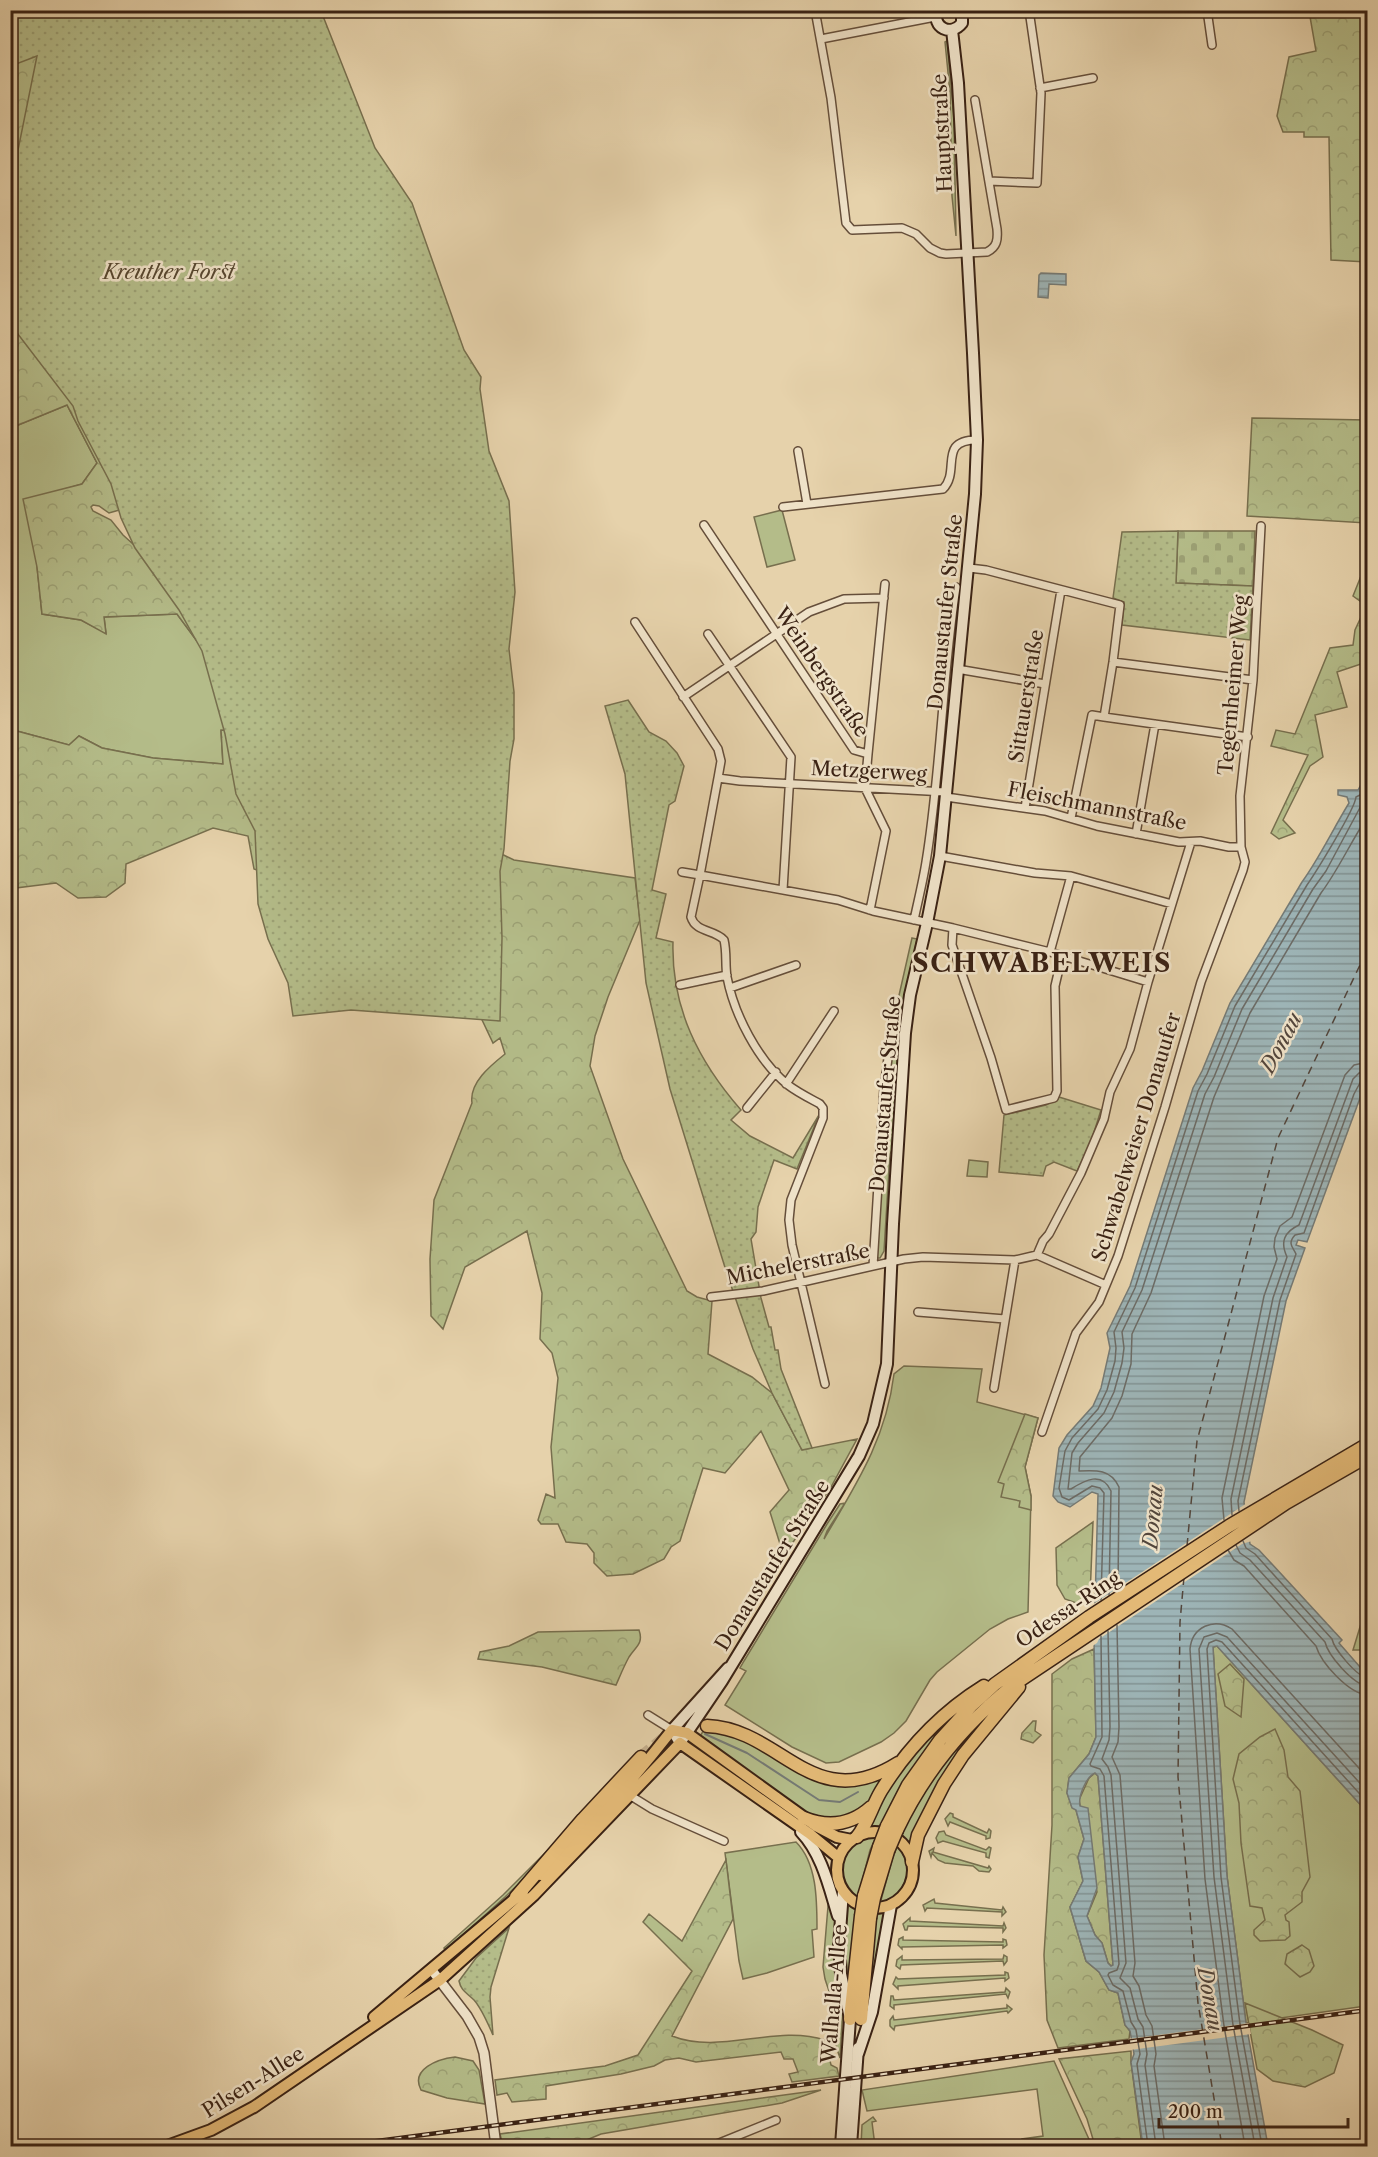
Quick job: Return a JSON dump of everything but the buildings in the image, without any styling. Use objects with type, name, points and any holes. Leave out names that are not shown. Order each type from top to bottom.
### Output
[{"type":"highway","name":"Odessa-Ring","points":[[892,1828],[946,1750],[982,1711],[1025,1670],[1089,1617],[1229,1526],[1368,1444]]},
{"type":"highway","name":"Odessa-Ring","points":[[884,1849],[908,1785],[940,1740],[972,1705],[1011,1671],[1025,1670],[1286,1503],[1368,1456]]},
{"type":"highway","points":[[912,1862],[918,1835],[944,1784],[1025,1670]]},
{"type":"highway","points":[[854,1838],[903,1759],[931,1728],[983,1686],[1011,1671]]},
{"type":"highway","points":[[707,1726],[732,1729],[747,1735],[807,1772],[832,1779],[874,1775],[903,1759]]},
{"type":"highway","points":[[516,1897],[641,1757]]},
{"type":"highway","points":[[800,1822],[838,1824],[856,1818],[872,1806]]},
{"type":"highway","name":"Walhalla-Allee","points":[[855,2019],[869,1897],[884,1849]]},
{"type":"main road","points":[[936,14],[939,26],[952,30],[960,26],[966,12]]},
{"type":"main road","name":"Hauptstraße","points":[[952,30],[958,82],[966,234]]},
{"type":"main road","name":"Donaustaufer Straße","points":[[440,1980],[534,1895],[680,1743],[848,1475],[867,1439],[878,1407],[887,1364],[891,1262],[907,1018],[940,856],[942,793],[969,568],[975,494],[977,440],[966,234]]},
{"type":"main road","name":"Donaustaufer Straße","points":[[431,1969],[483,1927],[564,1853],[728,1668]]},
{"type":"main road","points":[[672,1730],[687,1733],[800,1822],[839,1858]]},
{"type":"main road","points":[[672,1730],[680,1743],[800,1822],[829,1834],[854,1838],[867,1833],[886,1834],[903,1844],[912,1862],[912,1881],[908,1891],[891,1905],[881,1908],[859,1905],[843,1891],[838,1881],[839,1858],[854,1838]]},
{"type":"main road","points":[[800,1822],[817,1854],[840,1922]]},
{"type":"main road","points":[[843,1891],[839,1946],[841,1974],[855,2019]]},
{"type":"main road","points":[[858,2054],[872,2012],[891,1905]]},
{"type":"main road","points":[[483,1927],[491,1935]]},
{"type":"main road","name":"Pilsen-Allee","points":[[323,2059],[431,1969]]},
{"type":"main road","name":"Pilsen-Allee","points":[[167,2146],[196,2137],[228,2122],[440,1980]]},
{"type":"main road","name":"Walhalla-Allee","points":[[850,2146],[858,2054],[855,2019]]},
{"type":"main road","name":"Walhalla-Allee","points":[[842,2146],[855,2019]]},
{"type":"street","points":[[815,10],[834,119],[848,227],[856,231],[902,228],[916,234],[930,248],[940,253],[987,252],[996,245],[998,229],[975,100]]},
{"type":"street","points":[[989,181],[1038,183],[1040,88],[1029,10]]},
{"type":"street","points":[[1207,10],[1212,45]]},
{"type":"street","points":[[821,39],[936,14]]},
{"type":"street","points":[[1040,88],[1093,78]]},
{"type":"street","points":[[783,507],[943,489],[950,480],[953,449],[962,441],[977,440]]},
{"type":"street","points":[[798,451],[807,504]]},
{"type":"street","name":"Weinbergstraße","points":[[704,525],[854,750],[868,754],[865,788]]},
{"type":"street","name":"Tegernheimer Weg","points":[[1241,847],[1240,796],[1253,680],[1261,526]]},
{"type":"street","points":[[969,568],[986,570],[1120,605],[1104,717]]},
{"type":"street","points":[[868,754],[885,585]]},
{"type":"street","name":"Donaustaufer Straße","points":[[914,920],[942,793],[944,674],[956,587]]},
{"type":"street","name":"Sittauerstraße","points":[[1025,808],[1061,590]]},
{"type":"street","points":[[683,697],[809,612],[834,602],[858,598],[884,598]]},
{"type":"street","points":[[635,622],[718,749],[721,761],[691,917],[698,928],[715,933],[724,940],[730,988],[748,1035],[786,1084],[823,1108],[824,1113],[790,1210],[791,1238],[825,1384]]},
{"type":"street","points":[[708,634],[789,751],[792,761],[791,784]]},
{"type":"street","points":[[1113,662],[1253,680]]},
{"type":"street","points":[[957,669],[1045,684]]},
{"type":"street","points":[[1071,818],[1092,716],[1248,737]]},
{"type":"street","points":[[1136,834],[1155,724]]},
{"type":"street","name":"Metzgerweg","points":[[718,778],[942,793]]},
{"type":"street","name":"Metzgerweg","points":[[783,890],[791,784]]},
{"type":"street","points":[[865,788],[886,831],[870,910]]},
{"type":"street","name":"Fleischmannstraße","points":[[942,793],[1025,808],[1136,834],[1241,847]]},
{"type":"street","points":[[1107,1285],[1037,1256],[1081,1173],[1104,1119],[1110,1092],[1130,1048],[1191,842]]},
{"type":"street","name":"Schwabelweiser Donauufer","points":[[1042,1432],[1076,1333],[1099,1302],[1121,1245],[1165,1107],[1201,982],[1243,870],[1245,862],[1241,847]]},
{"type":"street","points":[[940,856],[1035,873],[1071,876],[1172,904]]},
{"type":"street","points":[[682,872],[838,900],[870,910],[1050,952],[1148,982]]},
{"type":"street","points":[[1050,952],[1071,876]]},
{"type":"street","points":[[954,928],[952,945],[991,1058],[1006,1110],[1047,1101],[1053,1098],[1057,1091],[1055,986],[1062,956]]},
{"type":"street","points":[[730,988],[796,965]]},
{"type":"street","points":[[680,985],[727,975]]},
{"type":"street","points":[[786,1084],[834,1011]]},
{"type":"street","name":"Donaustaufer Straße","points":[[873,1266],[884,1088],[893,1020]]},
{"type":"street","points":[[747,1108],[776,1072]]},
{"type":"street","name":"Michelerstraße","points":[[711,1297],[763,1291],[923,1257],[1015,1260],[1037,1256]]},
{"type":"street","points":[[994,1388],[1015,1260]]},
{"type":"street","points":[[918,1312],[1005,1319]]},
{"type":"street","points":[[648,1714],[672,1730]]},
{"type":"street","points":[[631,1796],[652,1809],[724,1841]]},
{"type":"street","points":[[431,1969],[467,2016],[479,2037],[484,2053],[496,2146]]},
{"type":"street","points":[[712,2146],[776,2120]]},
{"type":"green space","points":[[11,10],[321,11],[375,148],[412,203],[464,350],[481,377],[480,389],[489,451],[509,501],[515,592],[509,649],[514,692],[514,739],[500,871],[502,938],[500,1021],[351,1010],[293,1016],[288,983],[268,939],[258,904],[255,831],[236,794],[225,734],[202,651],[179,610],[135,548],[121,518],[111,484],[78,421],[73,406],[11,325],[17,241],[18,150],[37,56],[11,66]]},
{"type":"green space","name":"Kreuther Forst","points":[[11,11],[317,11],[479,843],[514,860],[635,878],[640,920],[608,997],[595,1036],[590,1066],[623,1159],[687,1291],[697,1297],[712,1301],[708,1354],[752,1377],[772,1393],[802,1450],[857,1439],[831,1487],[789,1548],[780,1544],[770,1512],[789,1490],[761,1431],[725,1473],[703,1468],[680,1541],[671,1547],[664,1559],[633,1574],[607,1576],[594,1563],[594,1553],[587,1544],[566,1542],[558,1524],[541,1524],[538,1520],[546,1494],[555,1498],[551,1447],[558,1378],[552,1353],[540,1339],[542,1293],[527,1231],[465,1267],[443,1329],[431,1316],[430,1259],[434,1200],[472,1103],[477,1082],[505,1054],[500,1038],[493,1043],[474,1003],[277,877],[254,869],[248,836],[213,828],[126,864],[125,883],[106,897],[78,898],[56,883],[16,888],[11,925],[10,812],[15,808],[10,805],[10,740],[13,730],[69,745],[79,736],[102,748],[153,758],[223,764],[221,730],[320,732],[219,671],[177,614],[104,617],[106,634],[81,620],[42,614],[37,567],[23,499],[82,484],[97,463],[67,405],[11,428]],"holes":[[[15,149],[41,149],[38,183],[14,182]],[[93,505],[109,513],[123,509],[143,553],[123,535],[111,520],[93,511],[91,507]]]},
{"type":"green space","points":[[1309,11],[1367,11],[1367,262],[1331,260],[1329,137],[1304,137],[1304,132],[1283,132],[1277,116],[1289,57],[1316,51]]},
{"type":"green space","points":[[947,41],[954,120],[956,236],[952,196],[950,93],[945,42]]},
{"type":"green space","points":[[67,405],[97,463],[82,484],[58,491],[37,567],[42,614],[81,620],[106,633],[104,617],[177,614],[219,671],[320,732],[221,731],[223,764],[153,758],[102,748],[79,736],[69,745],[13,730],[11,740],[11,428]]},
{"type":"green space","points":[[1252,418],[1367,420],[1367,523],[1247,516]]},
{"type":"green space","points":[[782,510],[795,560],[767,567],[754,517]]},
{"type":"green space","points":[[1178,531],[1255,531],[1253,586],[1176,583]]},
{"type":"green space","points":[[1178,531],[1176,583],[1253,586],[1250,640],[1122,625],[1124,602],[1113,598],[1122,532]]},
{"type":"green space","points":[[1367,561],[1367,606],[1353,596]]},
{"type":"green space","points":[[1367,615],[1367,662],[1337,672],[1347,707],[1315,715],[1323,757],[1310,766],[1283,820],[1295,833],[1279,839],[1271,833],[1308,755],[1271,746],[1276,730],[1295,734],[1330,648],[1353,645],[1355,630],[1361,617]]},
{"type":"green space","points":[[628,700],[649,732],[666,741],[677,753],[684,766],[675,801],[669,805],[652,890],[666,894],[656,938],[673,942],[677,989],[690,1033],[712,1073],[741,1110],[731,1120],[750,1136],[793,1158],[819,1115],[797,1169],[774,1160],[758,1207],[756,1232],[751,1239],[761,1298],[769,1327],[771,1327],[775,1350],[778,1350],[781,1369],[812,1448],[802,1450],[772,1393],[753,1349],[727,1274],[670,1089],[646,983],[625,774],[605,706]]},
{"type":"green space","points":[[912,938],[917,939],[904,998],[884,1251],[880,1258],[876,1258],[886,1094],[897,1013],[895,1013]]},
{"type":"green space","points":[[1059,1097],[1101,1110],[1090,1145],[1077,1171],[1054,1162],[1046,1166],[1043,1176],[999,1172],[1004,1115],[1046,1105]]},
{"type":"green space","points":[[969,1160],[988,1162],[987,1177],[967,1176]]},
{"type":"green space","points":[[904,1366],[982,1369],[977,1402],[1038,1418],[1025,1467],[1031,1496],[1028,1612],[990,1629],[937,1672],[906,1721],[894,1733],[881,1742],[839,1762],[826,1763],[792,1747],[725,1705],[746,1671],[740,1668],[744,1661],[827,1524],[840,1504],[845,1503],[824,1539],[848,1499],[859,1479],[884,1419],[894,1374]]},
{"type":"green space","points":[[1025,1414],[1038,1418],[1025,1467],[1031,1496],[1031,1510],[1019,1507],[1020,1501],[1001,1497],[1004,1484],[998,1482]]},
{"type":"green space","points":[[1093,1522],[1090,1597],[1079,1604],[1065,1599],[1057,1585],[1056,1548]]},
{"type":"green space","points":[[1367,1604],[1367,1637],[1363,1650],[1353,1650]]},
{"type":"green space","points":[[639,1630],[640,1642],[629,1657],[616,1685],[542,1667],[478,1659],[480,1652],[509,1646],[538,1632]]},
{"type":"green space","points":[[1217,1646],[1367,1812],[1368,1995],[1362,2001],[1366,2006],[1246,2023],[1227,1876],[1213,1647]]},
{"type":"green space","points":[[1094,1649],[1096,1737],[1089,1754],[1069,1778],[1067,1793],[1072,1807],[1076,1810],[1084,1839],[1078,1857],[1083,1881],[1070,1907],[1086,1961],[1099,1972],[1109,1990],[1118,1993],[1125,2025],[1130,2031],[1129,2039],[1058,2048],[1047,2020],[1044,1955],[1052,1825],[1052,1674],[1072,1659]]},
{"type":"green space","points":[[1230,1664],[1244,1679],[1241,1717],[1225,1706],[1218,1674]]},
{"type":"green space","points":[[983,1690],[912,1771],[889,1808],[880,1828],[865,1829],[877,1803],[929,1734]]},
{"type":"green space","points":[[1003,1697],[924,1812],[907,1848],[900,1840],[907,1822],[937,1769]]},
{"type":"green space","points":[[1033,1721],[1036,1721],[1035,1731],[1041,1735],[1033,1743],[1021,1739],[1022,1733]]},
{"type":"green space","points":[[1275,1729],[1284,1750],[1288,1777],[1300,1791],[1310,1877],[1302,1892],[1302,1902],[1285,1915],[1289,1922],[1290,1936],[1285,1940],[1260,1941],[1254,1935],[1254,1930],[1265,1920],[1262,1908],[1250,1906],[1241,1843],[1239,1803],[1233,1779],[1239,1754],[1260,1737]]},
{"type":"green space","points":[[704,1730],[726,1732],[823,1780],[893,1768],[867,1805],[841,1821],[814,1817],[792,1804],[703,1739],[700,1736]]},
{"type":"green space","points":[[1095,1773],[1098,1776],[1113,1965],[1111,1966],[1102,1943],[1095,1935],[1087,1916],[1097,1892],[1079,1800],[1089,1778]]},
{"type":"green space","points":[[950,1813],[953,1817],[987,1833],[989,1829],[990,1838],[986,1839],[986,1836],[950,1822],[948,1826],[945,1819]]},
{"type":"green space","points":[[944,1831],[946,1835],[986,1850],[991,1848],[989,1858],[986,1857],[986,1853],[943,1841],[938,1843],[936,1838],[939,1832]]},
{"type":"green space","points":[[877,1835],[870,1850],[858,1897],[844,1878],[843,1858],[847,1849],[854,1842],[864,1837]]},
{"type":"green space","points":[[796,1842],[808,1860],[814,1882],[817,1929],[812,1930],[814,1957],[743,1979],[725,1853]]},
{"type":"green space","points":[[897,1846],[906,1863],[905,1880],[896,1894],[880,1904],[892,1860]]},
{"type":"green space","points":[[551,1847],[528,1875],[445,1951],[444,1948],[503,1895]]},
{"type":"green space","points":[[934,1848],[933,1852],[988,1868],[989,1866],[991,1869],[989,1872],[979,1871],[973,1866],[945,1863],[938,1860],[932,1853],[931,1857],[929,1851]]},
{"type":"green space","points":[[726,1860],[733,1919],[672,2036],[690,2041],[709,2042],[787,2035],[825,2040],[831,2065],[837,2068],[839,2076],[792,2082],[789,2074],[798,2072],[793,2059],[784,2059],[781,2052],[696,2062],[679,2058],[665,2060],[654,2066],[621,2074],[546,2086],[546,2099],[512,2102],[507,2093],[497,2095],[495,2080],[605,2066],[638,2055],[692,1971],[643,1922],[649,1914],[682,1941]]},
{"type":"green space","points":[[829,1894],[835,1915],[835,1961],[843,2010],[840,2058],[835,2043],[835,2009],[823,1967]]},
{"type":"green space","points":[[934,1899],[935,1903],[1002,1910],[1003,1907],[1006,1912],[1002,1916],[1002,1912],[927,1908],[925,1911],[923,1905]]},
{"type":"green space","points":[[845,1900],[856,1908],[848,1990],[843,1948]]},
{"type":"green space","points":[[887,1912],[866,2019],[874,1925],[877,1913]]},
{"type":"green space","points":[[910,1918],[910,1921],[1003,1926],[1004,1923],[1006,1928],[1003,1932],[1003,1928],[908,1926],[905,1930],[903,1924]]},
{"type":"green space","points":[[509,1928],[491,1987],[493,2035],[480,2008],[463,1990],[459,1981],[476,1958]]},
{"type":"green space","points":[[903,1937],[903,1940],[1003,1942],[1003,1939],[1006,1940],[1007,1945],[1003,1948],[1003,1945],[902,1947],[902,1949],[898,1945],[899,1939]]},
{"type":"green space","points":[[1302,1945],[1309,1950],[1314,1966],[1310,1972],[1300,1977],[1285,1964],[1287,1954]]},
{"type":"green space","points":[[1004,1955],[1007,1961],[1004,1965],[1003,1961],[901,1965],[900,1969],[896,1966],[897,1960],[902,1956],[902,1960],[1003,1959]]},
{"type":"green space","points":[[1005,1972],[1008,1973],[1009,1978],[1005,1981],[1005,1978],[898,1986],[898,1989],[893,1984],[896,1977],[898,1979],[1005,1975]]},
{"type":"green space","points":[[1006,1988],[1010,1992],[1008,1998],[1006,1994],[894,2005],[894,2009],[890,2006],[891,1996],[894,2000],[1005,1992]]},
{"type":"green space","points":[[1245,2003],[1343,2045],[1334,2073],[1305,2087],[1273,2081],[1257,2069]]},
{"type":"green space","points":[[1007,2005],[1012,2009],[1008,2013],[1007,2011],[895,2026],[894,2030],[890,2026],[893,2016],[894,2020],[1007,2008]]},
{"type":"green space","points":[[1131,2051],[1142,2146],[1095,2146],[1087,2119],[1059,2059]]},
{"type":"green space","points":[[455,2057],[473,2061],[479,2070],[485,2104],[447,2098],[421,2090],[419,2076],[422,2071],[441,2060]]},
{"type":"green space","points":[[1054,2061],[1092,2146],[1023,2146],[1022,2139],[1043,2136],[1037,2089],[867,2111],[862,2090]]},
{"type":"green space","points":[[821,2090],[782,2103],[601,2134],[572,2146],[503,2146],[500,2134]]},
{"type":"green space","points":[[873,2117],[876,2121],[872,2122],[875,2146],[861,2146],[862,2125]]},
{"type":"water","points":[[1041,273],[1066,274],[1066,285],[1049,284],[1048,298],[1038,297]]},
{"type":"water","name":"Donau","points":[[1367,774],[1367,1079],[1307,1242],[1298,1240],[1296,1245],[1305,1248],[1286,1301],[1244,1502],[1250,1544],[1259,1550],[1342,1640],[1339,1643],[1367,1675],[1367,1812],[1217,1646],[1213,1647],[1227,1876],[1246,2023],[1268,2146],[1143,2146],[1131,2062],[1134,2054],[1130,2031],[1125,2025],[1118,1993],[1109,1990],[1099,1972],[1086,1961],[1070,1907],[1083,1881],[1078,1857],[1084,1839],[1076,1810],[1072,1808],[1067,1793],[1069,1778],[1089,1754],[1096,1737],[1094,1641],[1098,1494],[1092,1492],[1070,1507],[1058,1502],[1053,1496],[1059,1448],[1067,1435],[1093,1406],[1101,1388],[1110,1348],[1107,1333],[1130,1286],[1193,1088],[1230,1003],[1349,803],[1347,797],[1338,795],[1338,790],[1358,790]],"holes":[[[1095,1773],[1098,1776],[1113,1965],[1111,1966],[1102,1943],[1095,1935],[1087,1916],[1097,1888],[1088,1808],[1080,1806],[1080,1797],[1089,1778]]]},
{"type":"pier","points":[[1247,1503],[1252,1541],[1242,1544],[1099,1639],[1091,1647],[1092,1605]]},
{"type":"pier","points":[[1249,2023],[1251,2034],[1130,2050],[1128,2039]]},
{"type":"waterway","points":[[705,1734],[747,1753],[819,1800],[840,1802],[858,1792]]},
{"type":"ferry route","points":[[1187,1546],[1197,1441],[1278,1138],[1368,948]]},
{"type":"ferry route","points":[[1184,1577],[1180,1622],[1178,1777],[1198,2003],[1222,2146]]},
{"type":"tunnel","points":[[641,1757],[663,1739]]},
{"type":"railway","points":[[339,2146],[1368,2010]]},
{"type":"district","name":"SCHWABELWEIS","points":[[1042,963]]}]
